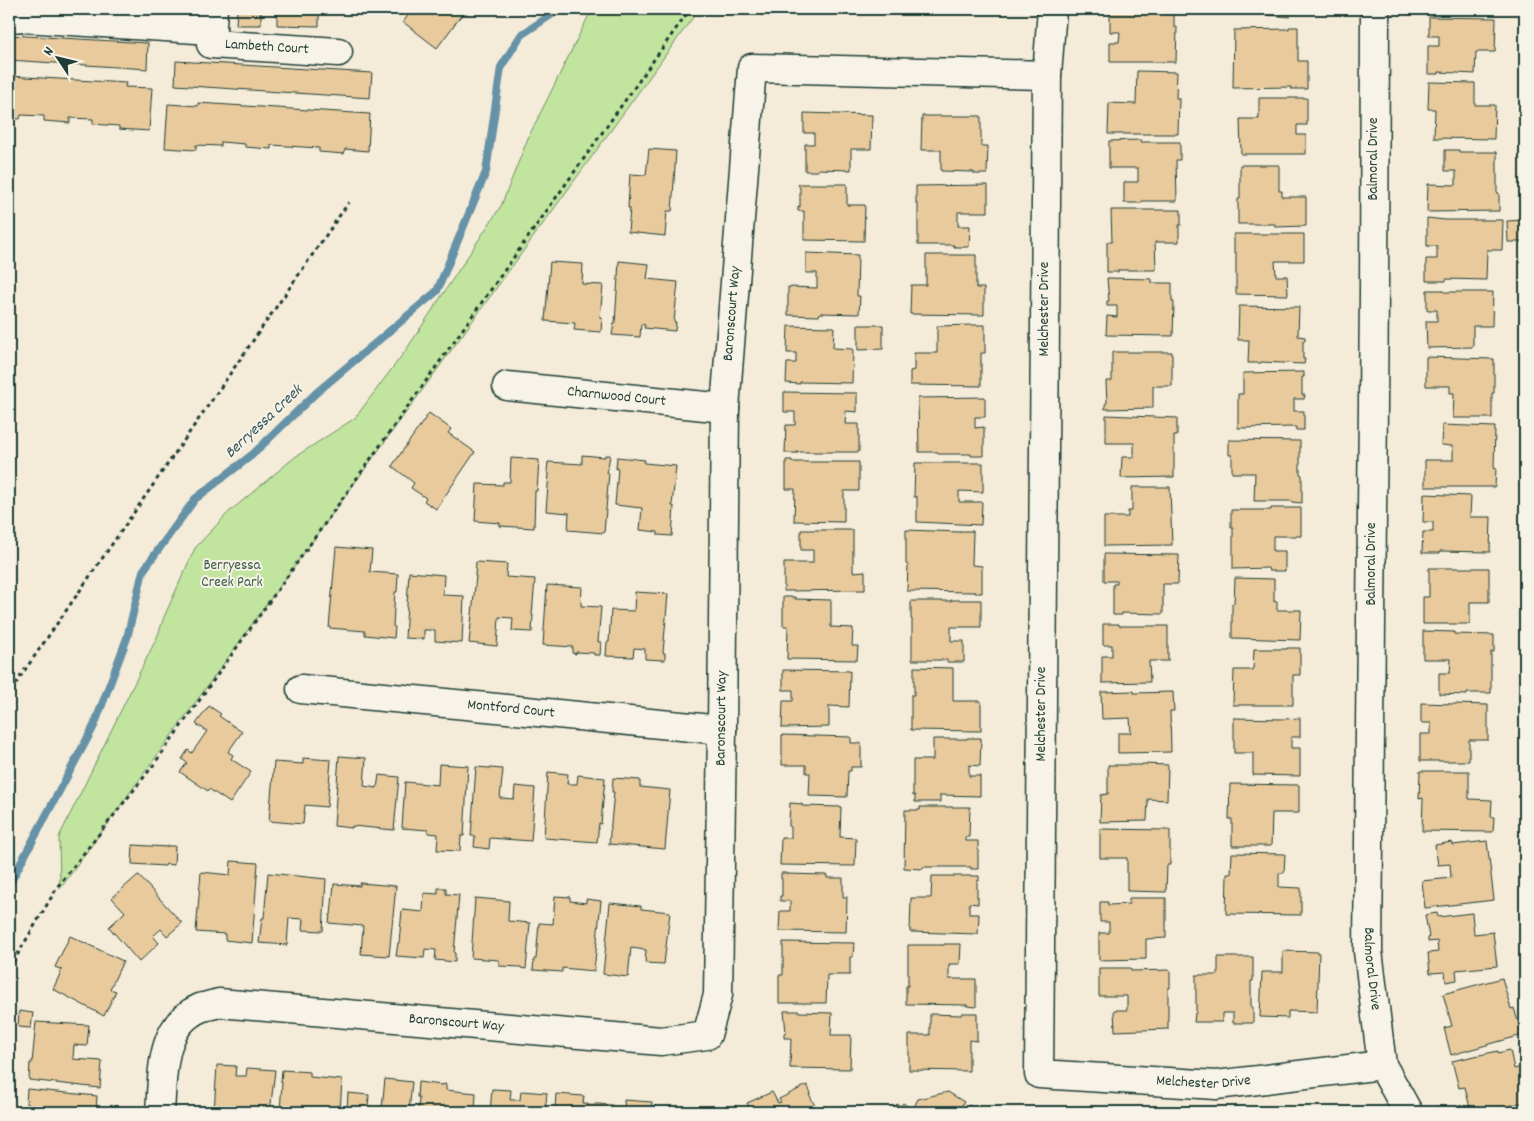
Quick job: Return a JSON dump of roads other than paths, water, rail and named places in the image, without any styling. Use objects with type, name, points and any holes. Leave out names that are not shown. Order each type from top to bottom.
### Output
[{"type":"street","name":"Melchester Drive","points":[[1052,9],[1047,75],[1039,1074],[1216,1085],[1382,1065]]},
{"type":"street","name":"Balmoral Drive","points":[[1376,9],[1374,18],[1374,293],[1368,951],[1382,1065],[1408,1112]]},
{"type":"street","name":"Lambeth Court","points":[[9,17],[212,20],[211,44],[338,52]]},
{"type":"street","name":"Baronscourt Way","points":[[160,1112],[165,1052],[172,1033],[184,1018],[200,1008],[219,1003],[662,1041],[707,1035],[718,995],[725,408],[752,68],[1047,75]]},
{"type":"street","name":"Charnwood Court","points":[[507,386],[725,408]]},
{"type":"street","name":"Montford Court","points":[[301,689],[722,730]]},
{"type":"waterway","name":"Berryessa Creek","points":[[9,885],[94,726],[127,638],[143,571],[195,499],[252,455],[316,393],[437,291],[486,172],[501,67],[521,35],[560,9]]},
{"type":"park label","name":"Berryessa Creek Park","points":[[232,574]]}]
